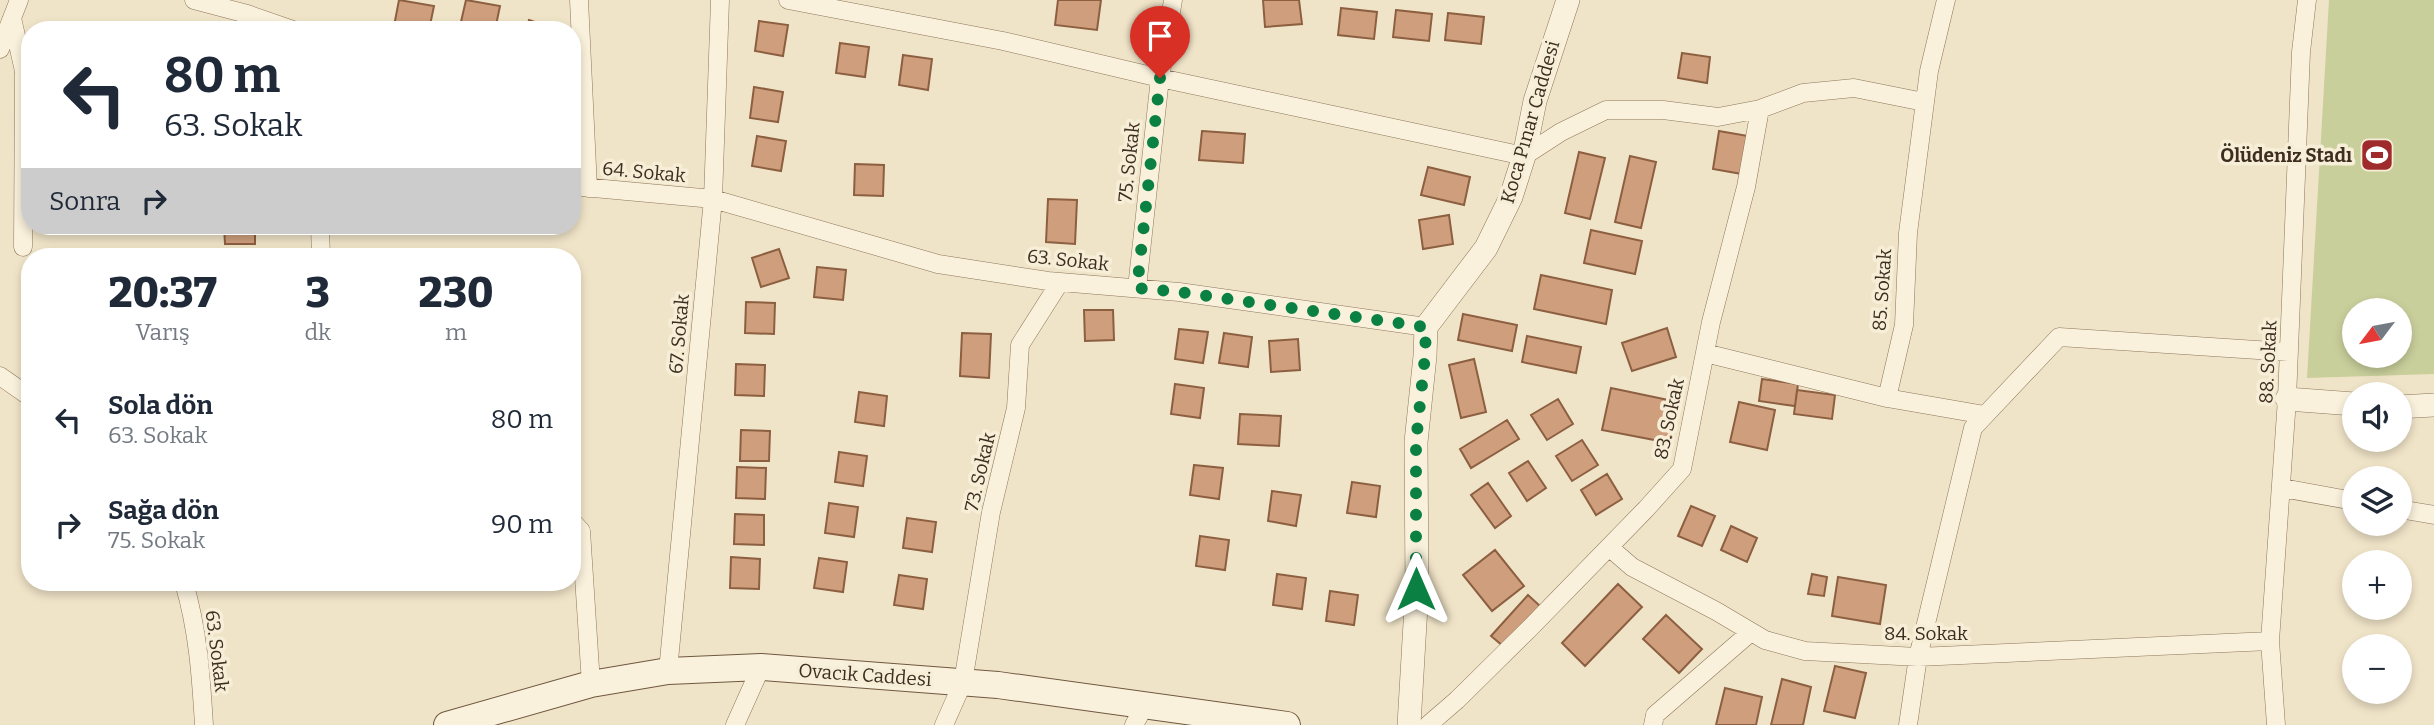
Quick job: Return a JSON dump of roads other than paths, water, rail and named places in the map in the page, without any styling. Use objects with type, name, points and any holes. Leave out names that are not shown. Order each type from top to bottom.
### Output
[{"type":"main road","name":"Ovacık Caddesi","points":[[447,725],[591,684],[668,671],[761,667],[962,682],[1139,715],[1287,725]]},
{"type":"street","points":[[0,48],[19,0]]},
{"type":"street","points":[[194,0],[267,21]]},
{"type":"street","points":[[579,0],[579,21]]},
{"type":"street","name":"67. Sokak","points":[[668,671],[713,199],[720,0]]},
{"type":"street","points":[[788,0],[1003,41],[1160,78],[1524,156],[1562,132],[1606,110],[1664,110],[1718,117],[1760,108],[1803,93],[1854,88],[1924,102]]},
{"type":"street","name":"75. Sokak","points":[[1137,288],[1160,78],[1174,0]]},
{"type":"street","name":"Koca Pınar Caddesi","points":[[1426,327],[1486,248],[1511,197],[1524,156],[1535,101],[1568,0]]},
{"type":"street","name":"85. Sokak","points":[[1887,398],[1904,325],[1908,233],[1928,71],[1946,0]]},
{"type":"street","name":"88. Sokak","points":[[2276,725],[2270,641],[2282,488],[2301,52],[2307,0]]},
{"type":"street","points":[[12,18],[21,58]]},
{"type":"street","name":"83. Sokak","points":[[1428,725],[1466,691],[1609,547],[1682,469],[1705,353],[1746,187],[1760,108]]},
{"type":"street","name":"64. Sokak","points":[[581,187],[713,199]]},
{"type":"street","name":"63. Sokak","points":[[713,199],[938,264],[1060,282],[1179,292],[1426,327]]},
{"type":"street","points":[[23,235],[23,247]]},
{"type":"street","name":"73. Sokak","points":[[944,725],[962,682],[991,512],[1016,408],[1020,345],[1060,282]]},
{"type":"street","points":[[1409,725],[1416,589],[1416,442],[1426,327]]},
{"type":"street","points":[[1908,725],[1918,656],[1973,428],[2059,337],[2289,352]]},
{"type":"street","points":[[1705,353],[1887,398],[1985,415]]},
{"type":"street","points":[[0,376],[21,391]]},
{"type":"street","points":[[2287,399],[2342,403]]},
{"type":"street","points":[[2412,406],[2434,405]]},
{"type":"street","points":[[2282,488],[2342,498]]},
{"type":"street","points":[[2412,511],[2434,515]]},
{"type":"street","points":[[581,531],[591,684]]},
{"type":"street","name":"84. Sokak","points":[[1609,547],[1632,567],[1765,640],[1805,651],[1918,656],[2270,641]]},
{"type":"street","name":"63. Sokak","points":[[186,591],[193,612],[201,664],[204,725]]},
{"type":"street","points":[[1653,725],[1655,715],[1751,632]]},
{"type":"street","points":[[736,725],[761,667]]},
{"type":"place","name":"Ölüdeniz Stadı","points":[[2377,155]]}]
